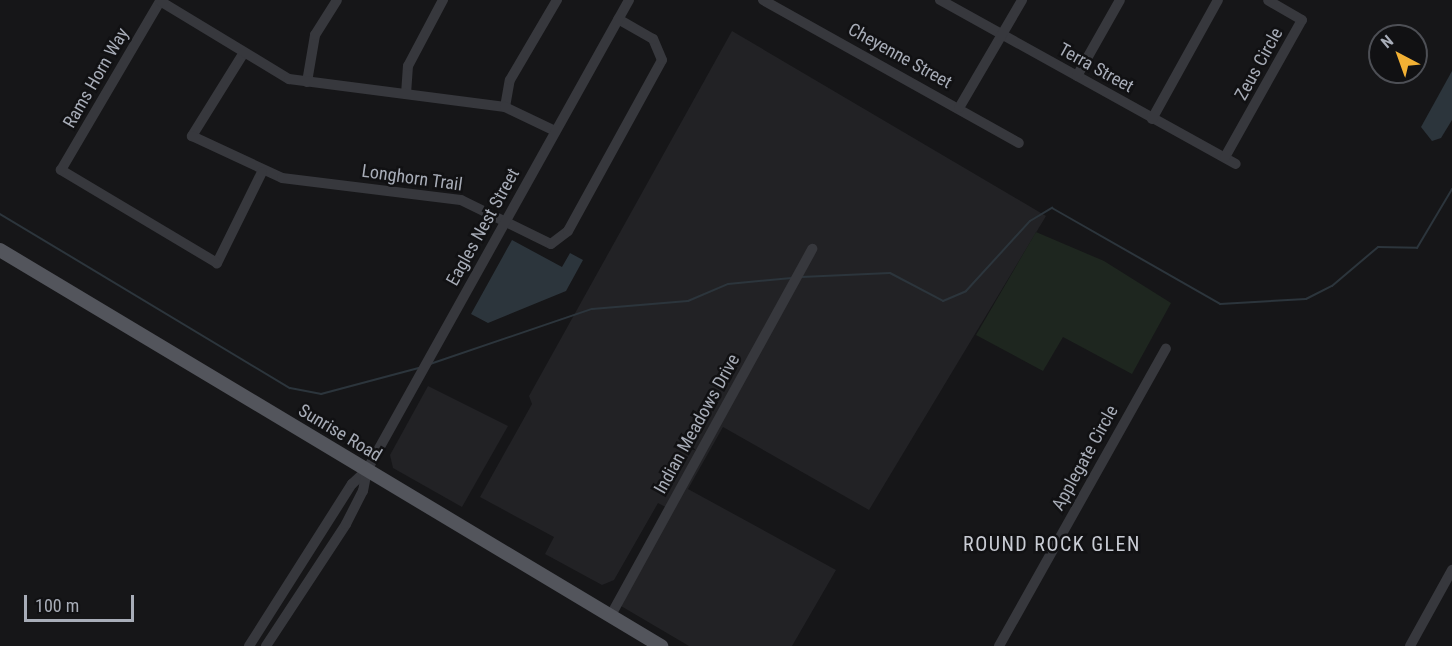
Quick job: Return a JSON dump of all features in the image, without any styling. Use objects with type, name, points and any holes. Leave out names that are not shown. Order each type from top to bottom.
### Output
[{"type":"main road","name":"Sunrise Road","points":[[0,250],[662,646]]},
{"type":"street","points":[[307,82],[315,35],[337,0]]},
{"type":"street","points":[[406,94],[408,66],[443,0]]},
{"type":"street","points":[[506,106],[510,80],[557,0]]},
{"type":"street","name":"Eagles Nest Street","points":[[266,646],[346,524],[363,491],[367,470],[629,0]]},
{"type":"street","name":"Cheyenne Street","points":[[763,0],[1019,143]]},
{"type":"street","name":"Terra Street","points":[[940,0],[1236,164]]},
{"type":"street","points":[[959,108],[1022,0]]},
{"type":"street","points":[[1077,76],[1120,0]]},
{"type":"street","points":[[1152,118],[1218,0]]},
{"type":"street","name":"Zeus Circle","points":[[1226,157],[1302,20],[1268,0]]},
{"type":"street","name":"Rams Horn Way","points":[[262,172],[216,263],[61,170],[160,1],[243,54],[289,79],[506,106],[555,131]]},
{"type":"street","name":"Longhorn Trail","points":[[243,54],[192,136],[262,172],[448,197],[546,243],[557,242],[568,231],[662,60],[659,46],[618,19]]},
{"type":"street","name":"Indian Meadows Drive","points":[[611,615],[812,249]]},
{"type":"street","name":"Applegate Circle","points":[[999,646],[1166,349]]},
{"type":"street","name":"Eagles Nest Street","points":[[249,646],[352,484],[367,470]]},
{"type":"street","points":[[1410,646],[1452,570]]},
{"type":"shaded area","points":[[732,31],[1046,216],[869,510],[723,427],[688,489],[836,570],[792,646],[689,646],[621,606],[673,511],[658,503],[614,580],[602,585],[545,554],[554,537],[480,497],[532,404],[529,396]]},
{"type":"shaded area","points":[[1452,71],[1452,120],[1441,138],[1432,141],[1421,127]]},
{"type":"shaded area","points":[[1036,232],[1104,261],[1171,303],[1132,374],[1063,337],[1043,371],[976,335]]},
{"type":"shaded area","points":[[512,240],[562,267],[570,253],[583,260],[566,291],[488,323],[471,314]]},
{"type":"shaded area","points":[[428,386],[508,426],[462,507],[393,468],[390,455]]},
{"type":"waterway","points":[[801,277],[890,273],[943,301],[966,291],[1030,221],[1052,208],[1220,304],[1306,299],[1332,286],[1378,247],[1417,248],[1452,189]]},
{"type":"waterway","points":[[0,214],[290,388],[321,394],[419,368]]},
{"type":"waterway","points":[[430,364],[592,309],[688,301],[728,284],[792,278]]},
{"type":"district","name":"ROUND ROCK GLEN","points":[[1052,544]]}]
